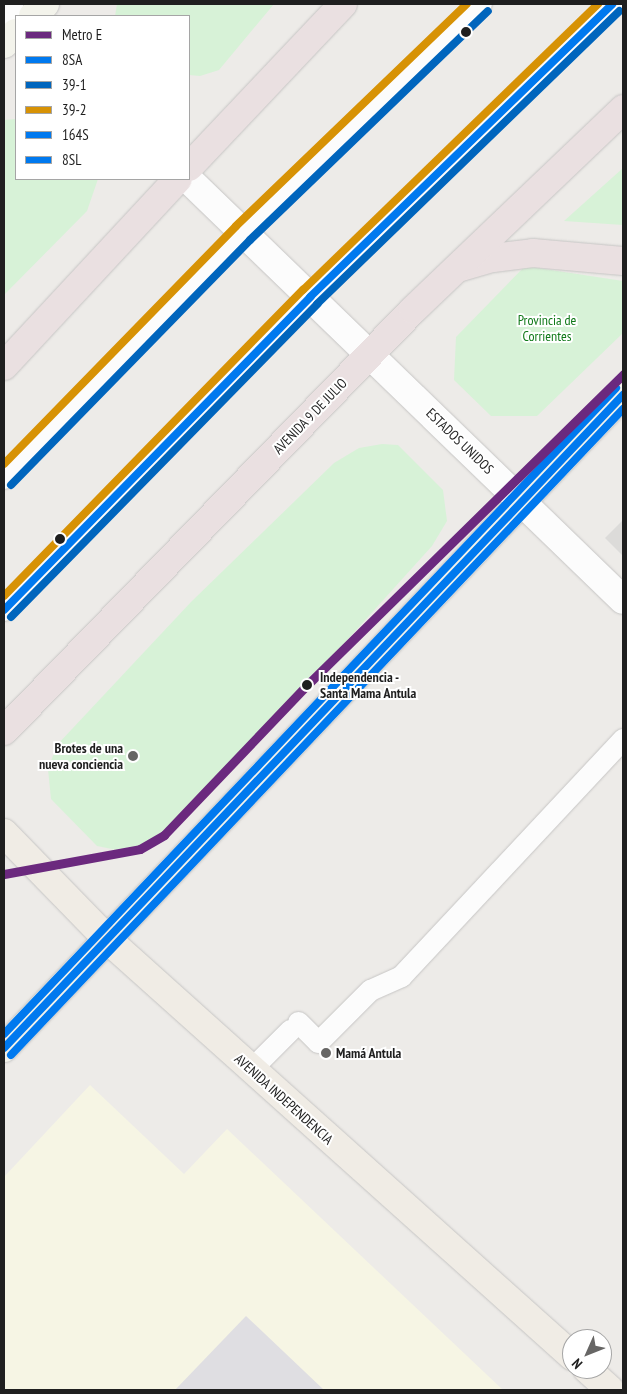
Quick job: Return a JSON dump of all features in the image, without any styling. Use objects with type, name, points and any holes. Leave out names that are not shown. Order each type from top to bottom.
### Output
[{"type":"highway","points":[[190,166],[343,4]]},
{"type":"highway","name":"AVENIDA 9 DE JULIO","points":[[4,731],[370,354],[623,109]]},
{"type":"highway","points":[[4,366],[177,180]]},
{"type":"highway","points":[[457,268],[493,258],[533,253],[623,261]]},
{"type":"main road","name":"AVENIDA INDEPENDENCIA","points":[[4,834],[107,940],[562,1347]]},
{"type":"main road","points":[[598,1379],[610,1390]]},
{"type":"street","points":[[34,15],[45,4]]},
{"type":"street","points":[[4,6],[15,17]]},
{"type":"street","points":[[4,44],[15,34]]},
{"type":"street","name":"ESTADOS UNIDOS","points":[[189,180],[623,600]]},
{"type":"street","points":[[4,1048],[521,500],[623,395]]},
{"type":"lane","points":[[4,478],[243,233],[481,4]]},
{"type":"lane","points":[[4,610],[310,297],[612,4]]},
{"type":"lane","points":[[251,1070],[294,1026],[318,1042],[370,990],[401,976],[623,739]]},
{"type":"shaded area","points":[[623,520],[623,556],[605,538]]},
{"type":"shaded area","points":[[90,1085],[184,1174],[227,1129],[503,1390],[4,1390],[4,1177]]},
{"type":"shaded area","points":[[246,1316],[324,1390],[175,1390]]},
{"type":"green space","points":[[117,4],[274,4],[219,70],[200,76],[190,75],[190,15],[115,15]]},
{"type":"green space","points":[[15,119],[15,180],[98,180],[87,211],[4,295],[4,120]]},
{"type":"green space","points":[[623,168],[623,225],[564,221]]},
{"type":"green space","name":"Provincia de Corrientes","points":[[525,266],[623,281],[623,333],[537,416],[491,416],[454,380],[456,337]]},
{"type":"green space","points":[[382,444],[398,445],[443,490],[447,521],[432,546],[293,700],[162,834],[127,852],[97,846],[51,799],[48,769],[57,745],[191,602],[334,463],[359,448]]},
{"type":"metro line","name":"E","points":[[4,874],[140,849],[164,835],[306,686],[623,374]]},
{"type":"transit line","name":"39-2","points":[[4,464],[236,226],[467,4]]},
{"type":"transit line","name":"39-2","points":[[4,596],[303,290],[598,4]]},
{"type":"transit line","name":"8SA","points":[[4,610],[310,297],[612,4]]},
{"type":"transit line","name":"39-1","points":[[11,485],[250,240],[488,11]]},
{"type":"transit line","name":"39-1","points":[[11,617],[317,304],[619,11]]},
{"type":"transit line","name":"8SL","points":[[4,1034],[616,388]]},
{"type":"transit line","name":"8SA","points":[[4,1048],[623,395]]},
{"type":"transit line","name":"164S","points":[[11,1055],[623,409]]},
{"type":"place","name":"Independencia - Santa Mama Antula","points":[[307,685]]},
{"type":"place","name":"Brotes de una nueva conciencia","points":[[133,756]]},
{"type":"place","name":"Mamá Antula","points":[[326,1053]]}]
